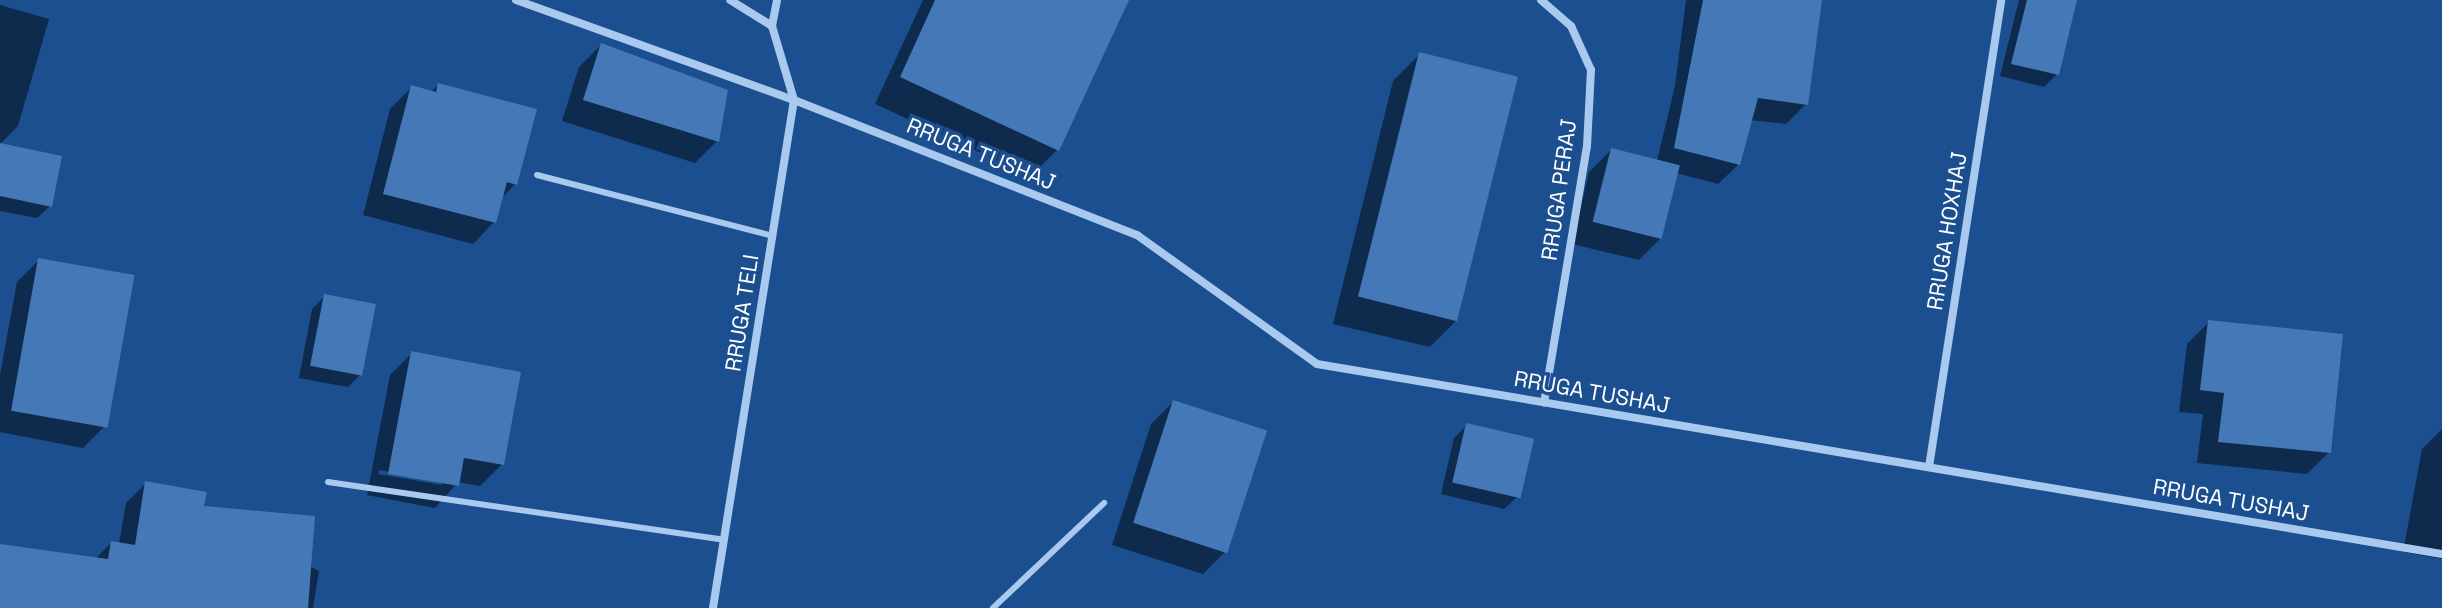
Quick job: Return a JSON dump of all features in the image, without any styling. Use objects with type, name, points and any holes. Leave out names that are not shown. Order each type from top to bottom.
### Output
[{"type":"street","name":"RRUGA TUSHAJ","points":[[516,0],[794,100],[1137,235],[1317,364],[2442,554]]},
{"type":"street","points":[[730,0],[772,26]]},
{"type":"street","name":"RRUGA TELI","points":[[715,608],[794,100],[772,26],[777,0]]},
{"type":"street","name":"RRUGA PERAJ","points":[[1541,0],[1571,26],[1591,70],[1587,146],[1544,402]]},
{"type":"street","name":"RRUGA HOXHAJ","points":[[1929,467],[2001,0]]},
{"type":"lane","points":[[537,175],[773,236]]},
{"type":"lane","points":[[328,482],[724,540]]},
{"type":"lane","points":[[993,608],[1104,503]]},
{"type":"building","points":[[935,0],[1129,0],[1059,151],[900,77]]},
{"type":"building","points":[[1703,0],[1822,0],[1808,105],[1758,98],[1740,165],[1674,148]]},
{"type":"building","points":[[2027,0],[2077,0],[2059,75],[2011,64]]},
{"type":"building","points":[[601,43],[728,90],[719,142],[583,100]]},
{"type":"building","points":[[1419,52],[1518,77],[1457,321],[1358,297]]},
{"type":"building","points":[[438,83],[537,109],[517,185],[507,182],[496,223],[383,194],[411,85],[436,92]]},
{"type":"building","points":[[0,143],[62,156],[52,207],[0,196]]},
{"type":"building","points":[[1611,148],[1680,165],[1662,239],[1593,222]]},
{"type":"building","points":[[38,258],[135,275],[108,428],[11,411]]},
{"type":"building","points":[[324,294],[376,304],[362,376],[310,366]]},
{"type":"building","points":[[2208,320],[2343,334],[2331,453],[2218,442],[2224,393],[2200,390]]},
{"type":"building","points":[[411,351],[521,372],[504,465],[464,458],[459,486],[388,474]]},
{"type":"building","points":[[1173,400],[1267,431],[1227,553],[1133,523]]},
{"type":"building","points":[[1466,423],[1534,439],[1520,498],[1452,482]]},
{"type":"building","points":[[145,481],[207,492],[204,506],[315,516],[308,608],[0,608],[0,544],[108,559],[111,541],[135,545]]}]
